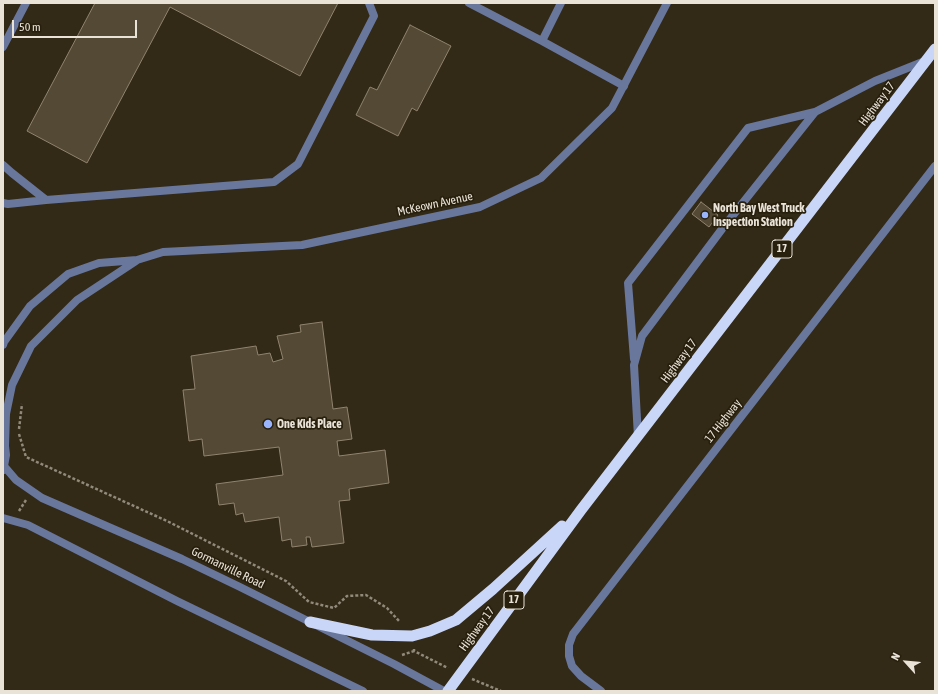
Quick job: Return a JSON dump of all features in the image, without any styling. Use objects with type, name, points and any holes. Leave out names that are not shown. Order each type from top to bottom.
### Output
[{"type":"highway","name":"Highway 17","points":[[448,691],[580,510],[638,437],[935,49]]},
{"type":"highway","points":[[310,622],[372,635],[412,636],[430,631],[456,620],[493,589],[580,510]]},
{"type":"street","points":[[3,47],[26,3]]},
{"type":"street","points":[[3,203],[8,204],[274,182],[298,164],[374,16],[369,3]]},
{"type":"street","points":[[469,3],[624,86]]},
{"type":"street","points":[[542,41],[561,3]]},
{"type":"street","name":"McKeown Avenue","points":[[3,345],[30,306],[68,274],[100,263],[137,260],[163,252],[302,245],[480,207],[541,178],[612,108],[667,3]]},
{"type":"street","points":[[638,437],[628,283],[748,128],[815,112],[874,81],[926,61]]},
{"type":"street","points":[[634,365],[642,336],[722,229],[815,112]]},
{"type":"street","points":[[3,164],[46,200]]},
{"type":"street","name":"17 Highway","points":[[601,691],[581,676],[572,666],[569,656],[569,645],[573,634],[935,166]]},
{"type":"street","name":"McKeown Avenue","points":[[4,468],[6,455],[4,443],[6,414],[12,385],[31,346],[77,300],[137,260]]},
{"type":"street","name":"Gormanville Road","points":[[4,468],[16,480],[42,498],[182,559],[394,664],[444,691]]},
{"type":"street","points":[[3,518],[28,525],[177,601],[363,691]]},
{"type":"path","points":[[9,400],[23,401],[19,434],[26,457],[167,521],[286,581],[309,602],[334,608],[347,596],[366,595],[387,608],[412,636],[414,651]]},
{"type":"path","points":[[19,511],[27,500]]},
{"type":"path","points":[[402,655],[414,651],[460,674],[501,691]]},
{"type":"building","points":[[95,3],[338,3],[300,76],[170,7],[87,163],[27,131]]},
{"type":"building","points":[[410,25],[451,46],[417,111],[412,108],[398,136],[356,115],[370,87],[377,90]]},
{"type":"building","name":"North Bay West Truck Inspection Station","points":[[701,202],[718,215],[709,227],[692,214]]},
{"type":"building","name":"One Kids Place","points":[[322,322],[333,409],[347,407],[352,439],[337,441],[339,456],[385,450],[389,483],[349,489],[350,500],[339,501],[344,543],[312,547],[310,537],[306,537],[307,545],[292,547],[291,539],[282,541],[279,517],[245,522],[243,513],[236,515],[234,503],[219,505],[216,484],[283,475],[279,447],[204,456],[202,439],[189,441],[183,390],[195,389],[191,356],[256,346],[258,355],[270,353],[273,362],[283,359],[277,336],[301,332],[300,325]]},
{"type":"place","name":"North Bay West Truck Inspection Station","points":[[705,215]]},
{"type":"place","name":"One Kids Place","points":[[268,424]]}]
